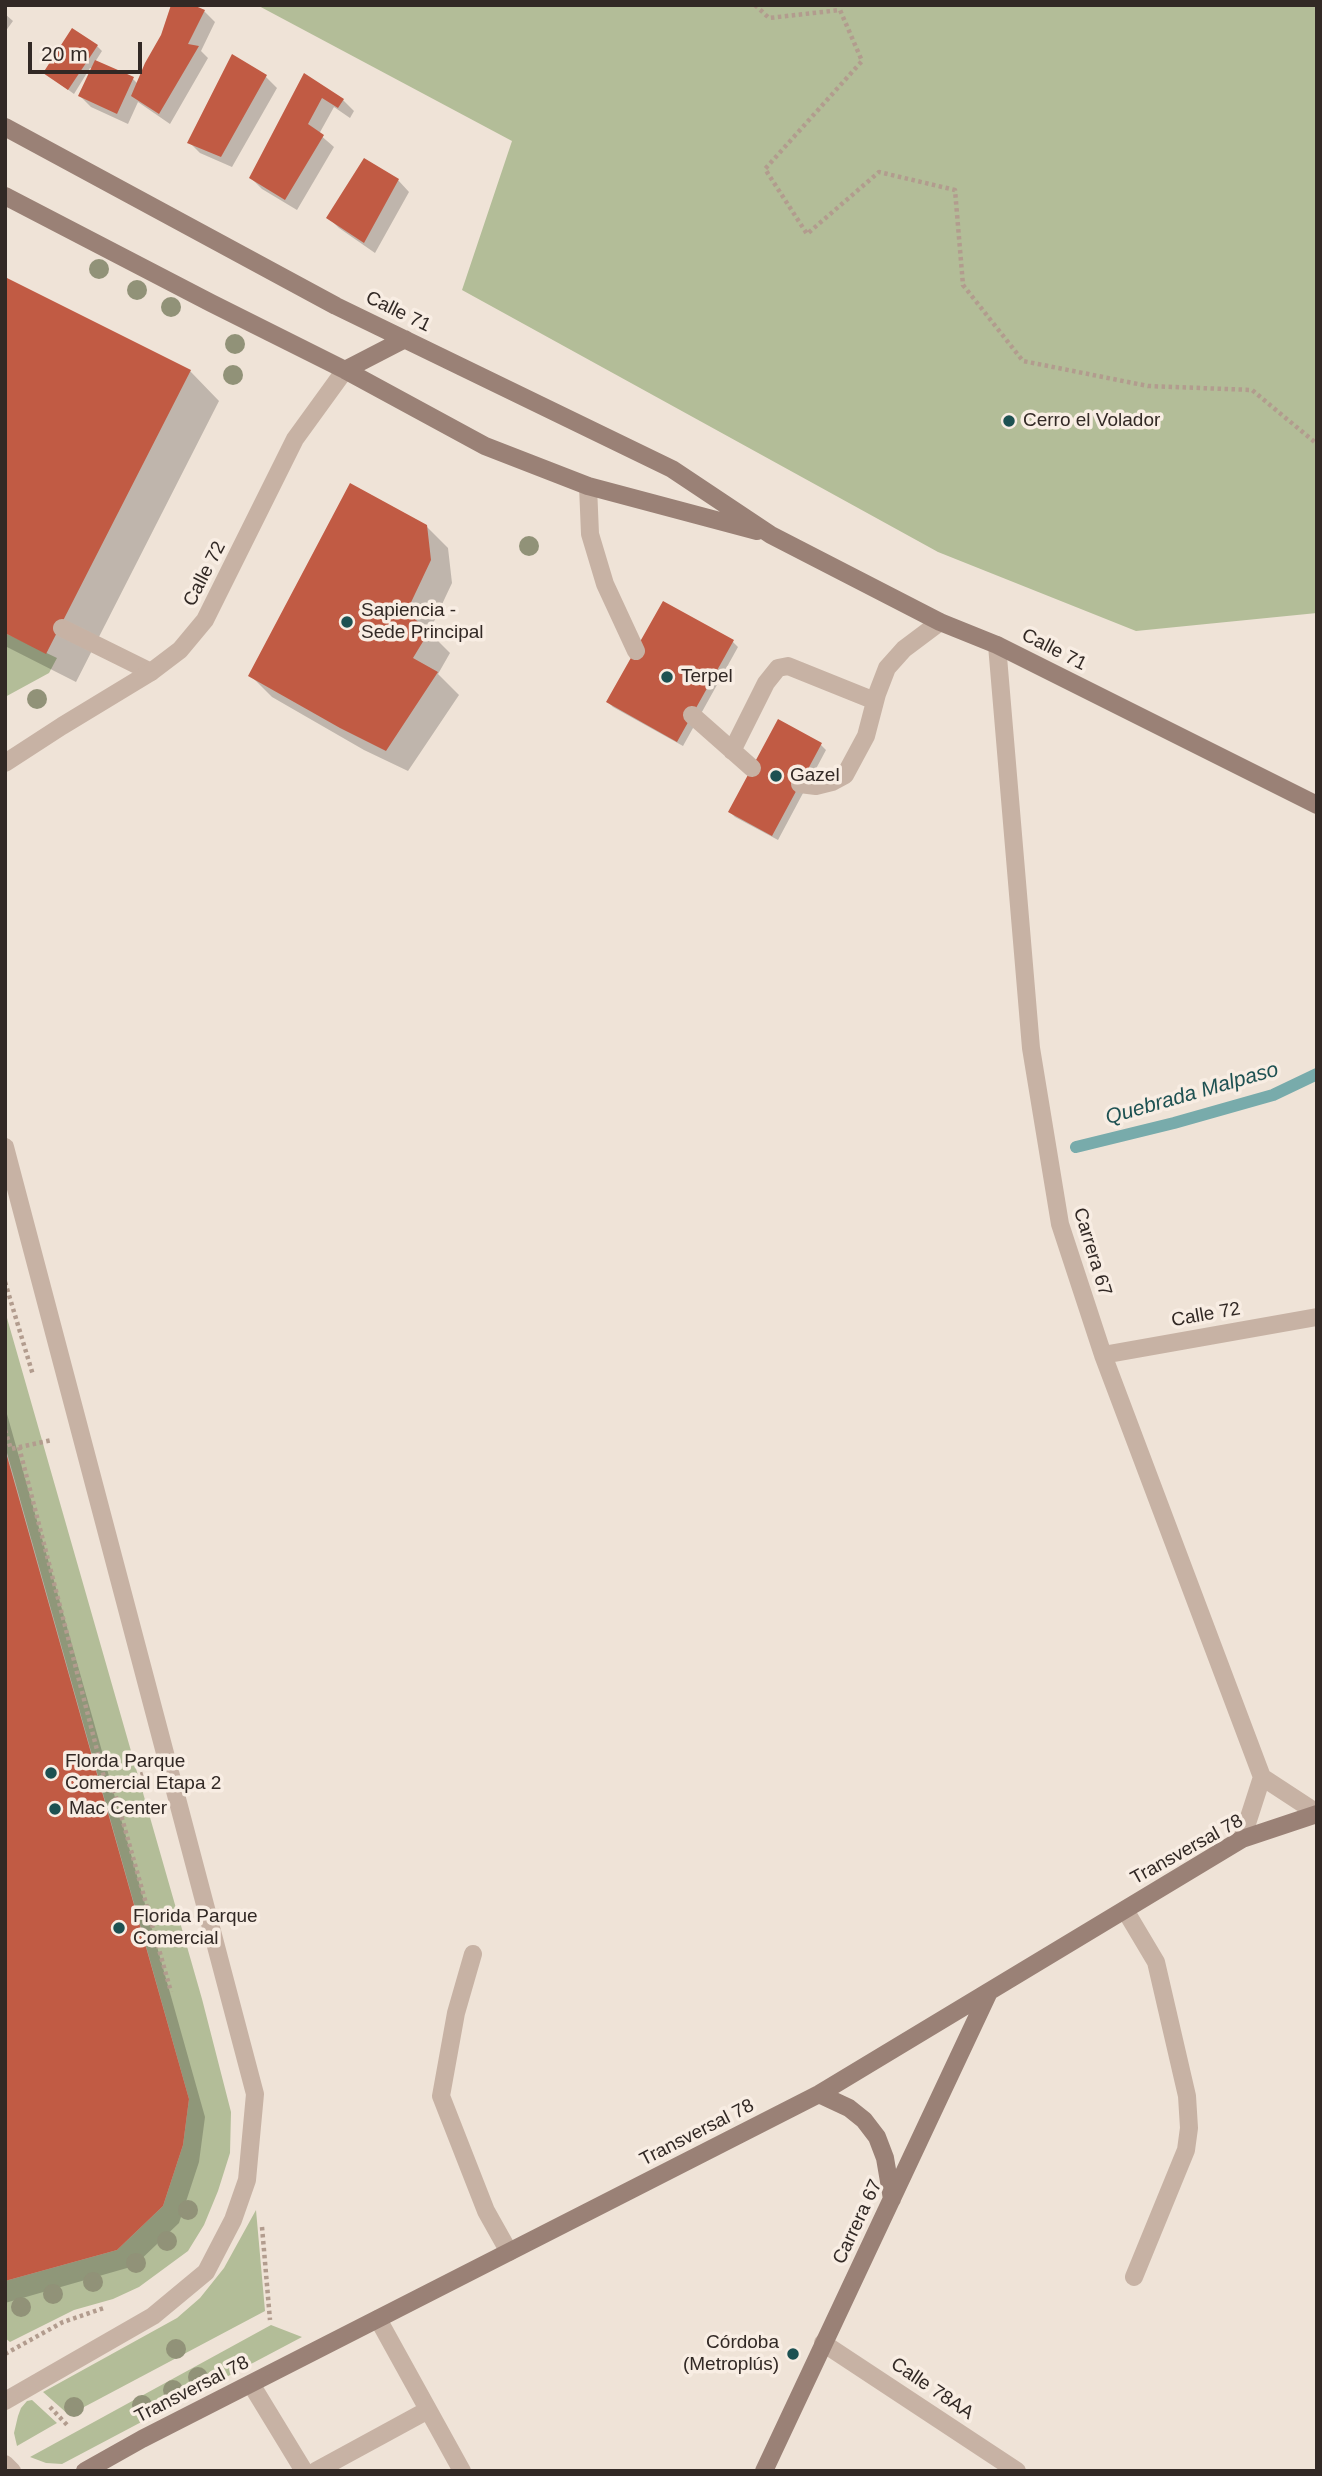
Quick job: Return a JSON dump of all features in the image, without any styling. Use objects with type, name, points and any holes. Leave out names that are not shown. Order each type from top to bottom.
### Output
[{"type":"main road","name":"Calle 71","points":[[5,127],[336,306],[672,469],[771,535],[940,622],[998,645],[1317,805]]},
{"type":"main road","name":"Calle 71","points":[[5,196],[345,370],[485,446],[588,486],[771,535]]},
{"type":"main road","points":[[345,370],[405,338]]},
{"type":"main road","name":"Transversal 78","points":[[85,2471],[819,2094],[1242,1839],[1317,1813]]},
{"type":"main road","name":"Carrera 67","points":[[764,2471],[989,1992]]},
{"type":"main road","points":[[819,2094],[849,2108],[864,2120],[877,2137],[885,2158],[892,2199]]},
{"type":"street","name":"Calle 72","points":[[5,763],[151,672],[180,650],[205,620],[295,439],[345,370]]},
{"type":"street","points":[[588,486],[590,534],[605,584],[636,651]]},
{"type":"street","points":[[800,784],[816,786],[845,775],[866,736],[887,668],[904,649],[940,622]]},
{"type":"street","points":[[62,628],[151,672]]},
{"type":"street","name":"Carrera 67","points":[[998,645],[1031,1048],[1060,1224],[1103,1355],[1262,1777]]},
{"type":"street","points":[[732,751],[766,683],[778,668],[788,666],[876,697]]},
{"type":"street","points":[[692,715],[752,768]]},
{"type":"street","points":[[5,1147],[255,2094],[247,2180],[233,2220],[206,2272],[153,2316],[5,2401]]},
{"type":"street","name":"Calle 72","points":[[1103,1355],[1317,1317]]},
{"type":"street","points":[[1242,1839],[1262,1777],[1317,1813]]},
{"type":"street","points":[[1125,1910],[1156,1962],[1187,2096],[1189,2128],[1186,2150],[1134,2277]]},
{"type":"street","points":[[473,1954],[456,2013],[441,2096],[485,2211],[509,2252]]},
{"type":"street","points":[[378,2319],[462,2471]]},
{"type":"street","name":"Calle 78AA","points":[[823,2343],[1017,2471]]},
{"type":"street","points":[[251,2384],[304,2471]]},
{"type":"street","points":[[316,2471],[428,2410]]},
{"type":"street","points":[[5,2464],[12,2471]]},
{"type":"path","points":[[755,5],[769,18],[840,10],[862,61],[765,169],[807,234],[879,172],[955,190],[963,285],[1023,360],[1148,386],[1252,390],[1317,444]]},
{"type":"path","points":[[5,1430],[11,1449],[51,1440]]},
{"type":"path","points":[[19,1447],[106,1785],[149,1773]]},
{"type":"path","points":[[112,1783],[170,1993]]},
{"type":"green space","name":"Cerro el Volador","points":[[257,5],[1317,5],[1317,613],[1136,631],[938,552],[462,290],[512,141]]},
{"type":"green space","points":[[5,633],[57,658],[49,673],[5,697]]},
{"type":"green space","points":[[5,1311],[202,1999],[231,2112],[230,2153],[204,2225],[188,2251],[139,2287],[113,2299],[74,2310],[10,2342],[5,2338],[5,2281],[117,2250],[163,2206],[183,2145],[189,2099],[5,1446]]},
{"type":"green space","points":[[256,2210],[265,2311],[69,2415],[43,2392],[177,2318],[200,2298],[224,2268]]},
{"type":"green space","points":[[271,2325],[302,2337],[62,2464],[46,2463],[30,2457]]},
{"type":"green space","points":[[32,2400],[57,2423],[17,2446],[14,2433],[18,2416],[27,2401]]},
{"type":"building","points":[[171,5],[193,5],[205,10],[188,44],[199,46],[159,114],[131,96],[161,35]]},
{"type":"building","points":[[72,28],[98,45],[68,90],[43,73]]},
{"type":"building","points":[[232,54],[267,75],[221,157],[187,143]]},
{"type":"building","points":[[95,60],[134,77],[117,114],[78,96]]},
{"type":"building","points":[[304,73],[344,99],[338,108],[322,98],[308,124],[324,135],[285,200],[249,178]]},
{"type":"building","points":[[364,158],[399,179],[364,243],[326,218]]},
{"type":"building","points":[[5,277],[191,370],[46,654],[5,633]]},
{"type":"building","name":"Sapiencia - Sede Principal","points":[[350,483],[427,525],[431,560],[406,613],[430,630],[413,658],[438,672],[386,751],[248,676]]},
{"type":"building","name":"Terpel","points":[[663,601],[734,640],[677,742],[606,702]]},
{"type":"building","name":"Gazel","points":[[778,719],[822,743],[772,836],[728,812]]},
{"type":"building","name":"Florda Parque Comercial Etapa 2","points":[[5,1449],[189,2099],[183,2145],[163,2206],[117,2250],[5,2281]]},
{"type":"waterway","name":"Quebrada Malpaso","points":[[1076,1147],[1273,1095],[1317,1074]]},
{"type":"place","name":"Cerro el Volador","points":[[1009,421]]},
{"type":"place","name":"Sapiencia - Sede Principal","points":[[347,622]]},
{"type":"place","name":"Terpel","points":[[667,677]]},
{"type":"place","name":"Gazel","points":[[776,776]]},
{"type":"place","name":"Florda Parque Comercial Etapa 2","points":[[51,1773]]},
{"type":"place","name":"Mac Center","points":[[55,1809]]},
{"type":"place","name":"Florida Parque Comercial","points":[[119,1928]]},
{"type":"place","name":"Córdoba (Metroplús)","points":[[793,2354]]}]
